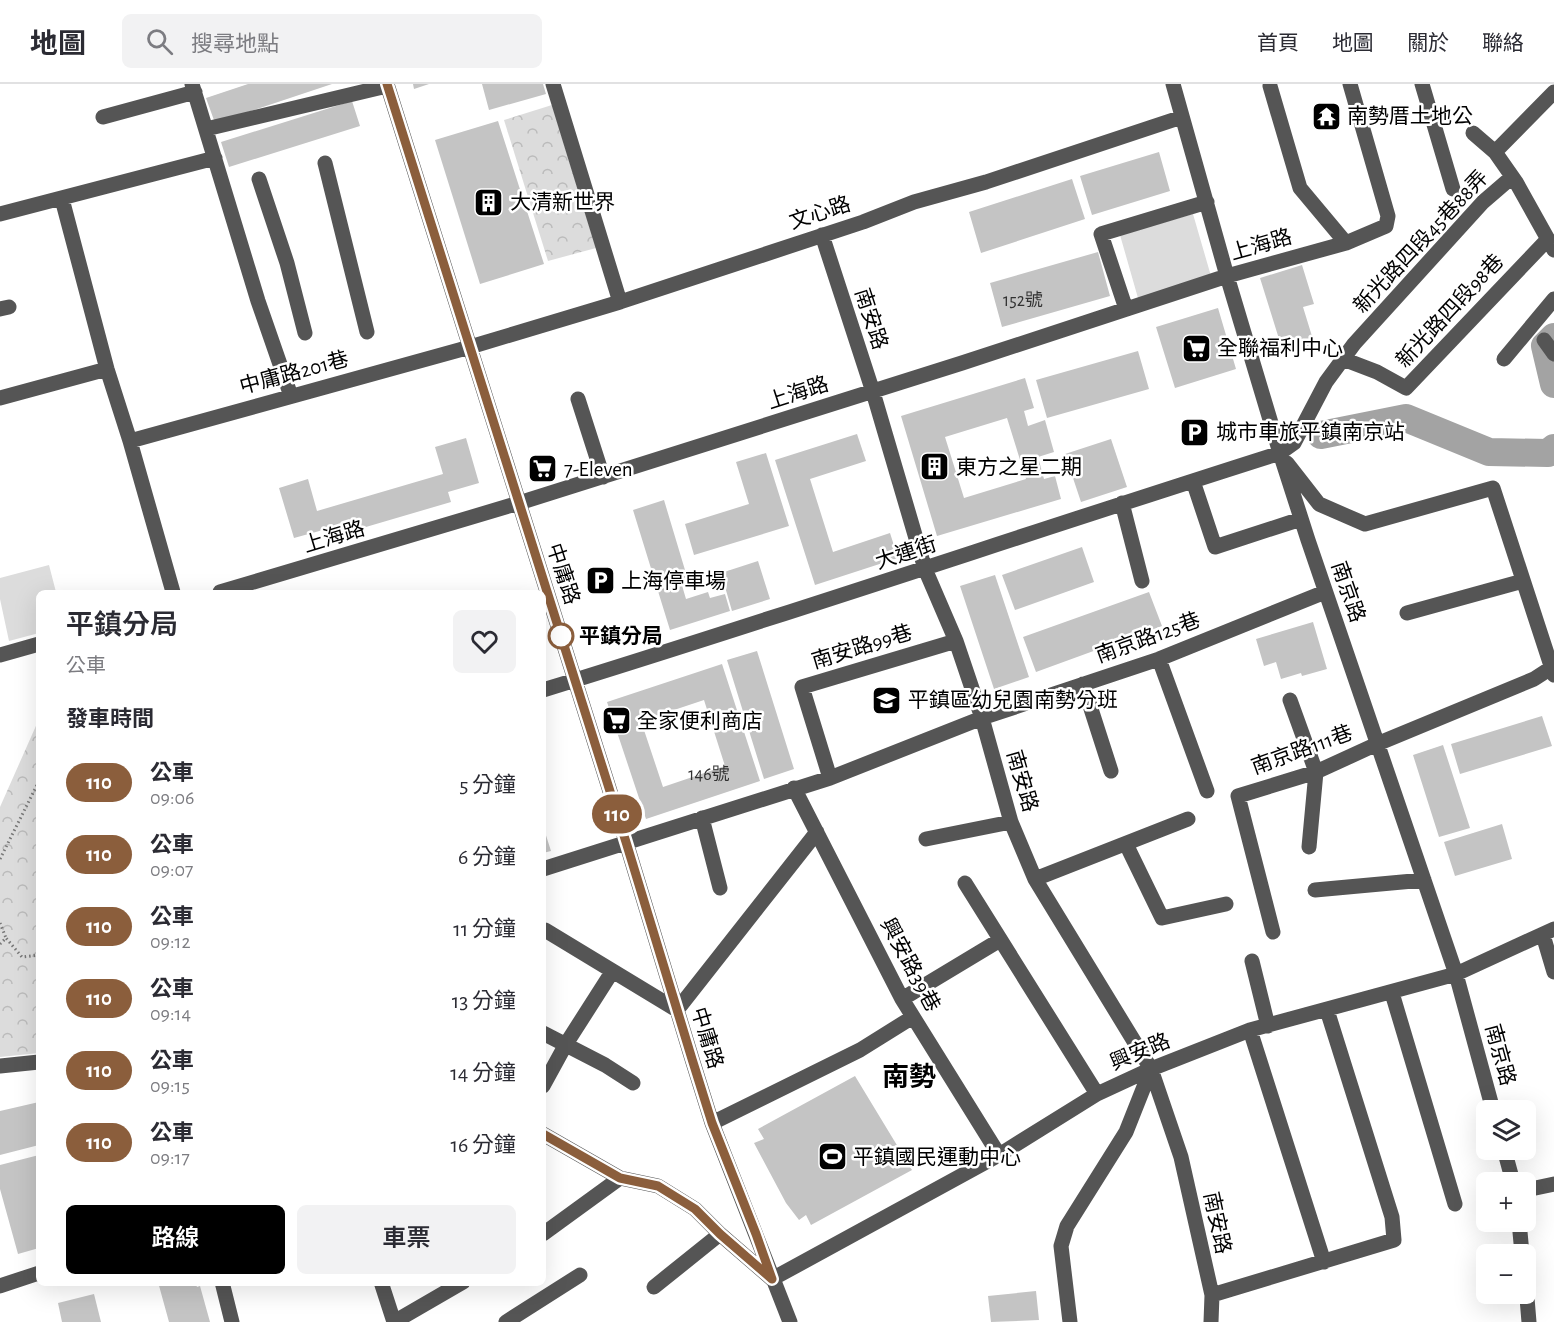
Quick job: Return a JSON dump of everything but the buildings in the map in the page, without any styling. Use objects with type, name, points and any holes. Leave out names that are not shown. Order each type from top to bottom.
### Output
[{"type":"street","points":[[553,84],[620,302]]},
{"type":"street","name":"南京路","points":[[1173,84],[1280,453],[1325,592],[1456,974],[1490,1100]]},
{"type":"street","name":"上海路","points":[[227,590],[603,477],[873,392],[1227,276],[1346,243],[1386,226],[1388,216],[1350,84]]},
{"type":"street","points":[[1422,84],[1453,189]]},
{"type":"street","points":[[206,129],[387,85]]},
{"type":"street","name":"中庸路","points":[[387,85],[626,842],[712,1123],[790,1322]]},
{"type":"street","points":[[1270,86],[1300,188],[1346,243]]},
{"type":"street","points":[[103,117],[193,88],[258,301],[291,396]]},
{"type":"street","points":[[1495,152],[1554,92]]},
{"type":"street","name":"文心路","points":[[470,347],[620,302],[863,222],[914,202],[998,178],[1182,117]]},
{"type":"street","points":[[1473,133],[1495,152],[1551,245]]},
{"type":"street","points":[[0,214],[215,158]]},
{"type":"street","points":[[325,163],[367,332]]},
{"type":"street","name":"新光路四段45巷88弄","points":[[1280,453],[1294,443],[1326,382],[1354,344],[1483,202],[1512,177]]},
{"type":"street","points":[[259,179],[286,263],[305,333]]},
{"type":"street","points":[[63,199],[107,369],[172,590]]},
{"type":"street","points":[[1126,309],[1101,234],[1207,202]]},
{"type":"street","name":"南安路","points":[[822,234],[873,392],[925,569],[956,641],[982,718],[1011,822],[1035,879],[1151,1069],[1181,1157],[1212,1296],[1211,1322]]},
{"type":"street","name":"新光路四段98巷","points":[[1343,359],[1377,372],[1406,388],[1551,245]]},
{"type":"street","points":[[1503,359],[1554,299]]},
{"type":"street","points":[[1544,340],[1554,354]]},
{"type":"street","name":"中庸路201巷","points":[[130,441],[470,347]]},
{"type":"street","points":[[0,398],[107,369]]},
{"type":"street","points":[[578,399],[603,477]]},
{"type":"street","points":[[1280,453],[1320,504],[1365,525],[1493,488],[1553,669]]},
{"type":"street","name":"大連街","points":[[546,689],[1280,453]]},
{"type":"street","points":[[1193,481],[1215,547],[1301,519]]},
{"type":"street","points":[[1122,503],[1142,581]]},
{"type":"street","points":[[1407,613],[1523,581]]},
{"type":"street","name":"南京路125巷","points":[[546,868],[830,778],[982,718],[1159,659],[1325,592]]},
{"type":"street","name":"南安路99巷","points":[[830,778],[802,687],[956,641]]},
{"type":"street","points":[[1,653],[36,645]]},
{"type":"street","points":[[1159,659],[1207,791]]},
{"type":"street","name":"南京路111巷","points":[[1273,932],[1238,796],[1316,772],[1553,669]]},
{"type":"street","points":[[1083,684],[1112,771]]},
{"type":"street","points":[[1290,700],[1316,772],[1310,847]]},
{"type":"street","name":"興安路39巷","points":[[794,788],[902,999],[999,1155]]},
{"type":"street","points":[[702,818],[720,888]]},
{"type":"street","points":[[1035,879],[1188,819]]},
{"type":"street","points":[[926,839],[1011,822]]},
{"type":"street","points":[[546,931],[676,1010],[817,832]]},
{"type":"street","points":[[1126,844],[1162,918],[1226,904]]},
{"type":"street","points":[[1315,890],[1424,880]]},
{"type":"street","points":[[965,883],[1097,1094]]},
{"type":"street","points":[[1548,932],[1554,972]]},
{"type":"street","name":"興安路","points":[[772,1279],[999,1155],[1097,1094],[1151,1069],[1250,1030],[1456,974],[1548,932]]},
{"type":"street","points":[[902,999],[1000,940]]},
{"type":"street","points":[[1252,961],[1268,1026]]},
{"type":"street","points":[[546,1081],[566,1044],[612,972]]},
{"type":"street","points":[[1392,993],[1455,1204]]},
{"type":"street","points":[[1212,1296],[1394,1240],[1392,1217],[1327,1010]]},
{"type":"street","points":[[712,1123],[860,1050],[913,1017]]},
{"type":"street","points":[[1250,1030],[1324,1262]]},
{"type":"street","points":[[546,1034],[605,1065],[633,1083]]},
{"type":"street","points":[[0,1066],[36,1062]]},
{"type":"street","points":[[1070,1322],[1061,1246],[1066,1226],[1126,1132],[1151,1069]]},
{"type":"street","name":"中庸路","points":[[546,1136],[620,1178],[658,1186],[695,1209],[772,1279]]},
{"type":"street","points":[[546,1232],[620,1178]]},
{"type":"street","points":[[1536,1188],[1554,1184]]},
{"type":"street","points":[[654,1287],[720,1234]]},
{"type":"street","points":[[0,1285],[36,1274]]},
{"type":"street","points":[[506,1322],[580,1275]]},
{"type":"street","points":[[223,1286],[232,1322]]},
{"type":"street","points":[[382,1286],[394,1322],[456,1286]]},
{"type":"street","points":[[1528,1304],[1529,1322]]},
{"type":"path","points":[[0,859],[36,787]]},
{"type":"path","points":[[0,923],[6,938],[22,957],[36,955]]},
{"type":"path","points":[[0,944],[6,938]]},
{"type":"green space","points":[[552,105],[596,248],[548,261],[504,120]]},
{"type":"green space","points":[[1193,214],[1213,283],[1140,305],[1120,235]]},
{"type":"green space","points":[[49,565],[55,590],[36,590],[36,634],[9,641],[0,599],[0,578]]},
{"type":"green space","points":[[36,726],[36,1053],[0,1057],[0,807]]},
{"type":"waterway","points":[[1554,337],[1545,346],[1554,384]]},
{"type":"waterway","points":[[1321,435],[1406,418],[1489,452],[1548,453],[1554,448]]},
{"type":"bus line","name":"110","points":[[387,84],[626,842],[712,1123],[772,1279],[695,1209],[658,1186],[620,1178],[546,1136]]},
{"type":"place","name":"南勢厝土地公","points":[[1326,116]]},
{"type":"place","name":"大清新世界","points":[[489,202]]},
{"type":"place","name":"全聯福利中心","points":[[1196,348]]},
{"type":"place","name":"城市車旅平鎮南京站","points":[[1195,432]]},
{"type":"place","name":"東方之星二期","points":[[935,467]]},
{"type":"place","name":"7-Eleven","points":[[543,469]]},
{"type":"place","name":"上海停車場","points":[[600,581]]},
{"type":"place","name":"平鎮分局","points":[[561,636]]},
{"type":"place","name":"平鎮區幼兒園南勢分班","points":[[887,700]]},
{"type":"place","name":"全家便利商店","points":[[616,721]]},
{"type":"place","name":"平鎮國民運動中心","points":[[832,1157]]},
{"type":"district","name":"南勢","points":[[909,1077]]}]
